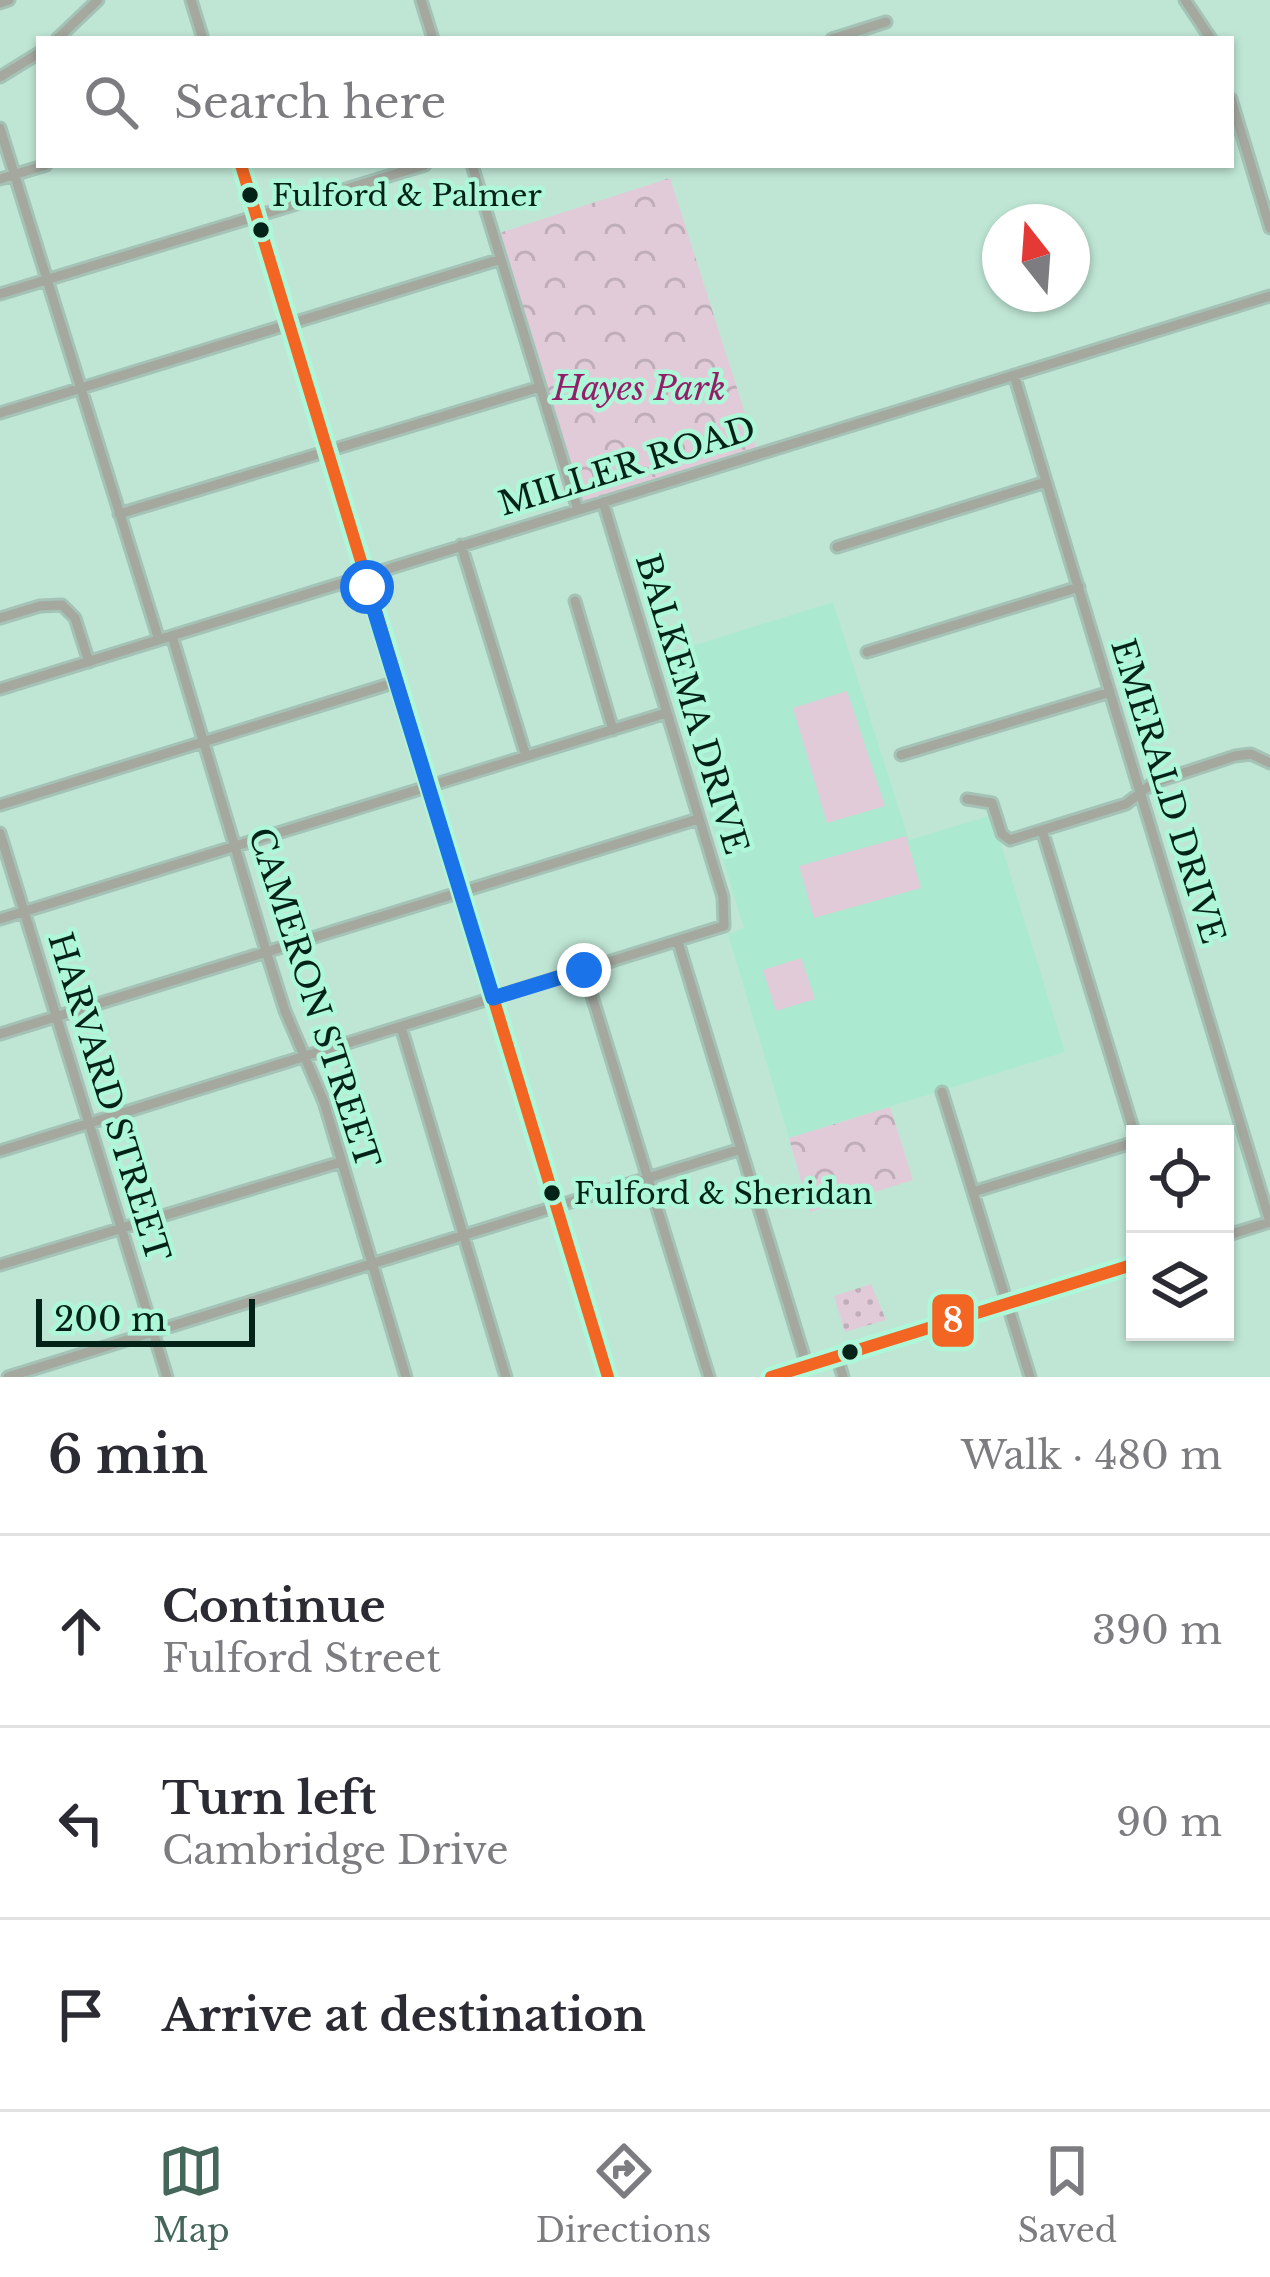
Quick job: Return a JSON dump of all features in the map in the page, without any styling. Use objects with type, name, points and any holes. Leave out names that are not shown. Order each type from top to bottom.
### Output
[{"type":"street","points":[[0,3],[9,0]]},
{"type":"street","points":[[60,36],[98,0]]},
{"type":"street","points":[[191,0],[202,36]]},
{"type":"street","points":[[421,0],[432,36]]},
{"type":"street","points":[[1185,0],[1209,36]]},
{"type":"street","points":[[842,36],[886,22]]},
{"type":"street","points":[[0,76],[36,55]]},
{"type":"street","points":[[1234,109],[1270,229]]},
{"type":"street","points":[[0,128],[159,640]]},
{"type":"street","points":[[0,179],[37,168]]},
{"type":"street","points":[[242,168],[608,1377]]},
{"type":"street","points":[[0,294],[415,168]]},
{"type":"street","points":[[473,168],[578,510]]},
{"type":"street","points":[[0,413],[501,260]]},
{"type":"street","name":"MILLER ROAD","points":[[0,688],[1270,296]]},
{"type":"street","name":"EMERALD DRIVE","points":[[1014,375],[1270,1222]]},
{"type":"street","points":[[119,514],[540,387]]},
{"type":"street","points":[[838,547],[1046,482]]},
{"type":"street","name":"BALKEMA DRIVE","points":[[603,502],[723,897],[726,922],[717,931],[677,942]]},
{"type":"street","points":[[461,545],[526,756]]},
{"type":"street","points":[[867,652],[1079,587]]},
{"type":"street","points":[[574,602],[613,730]]},
{"type":"street","points":[[0,618],[62,605],[75,618],[89,662]]},
{"type":"street","name":"CAMERON STREET","points":[[172,636],[266,952],[324,1102],[405,1375]]},
{"type":"street","points":[[0,805],[396,682]]},
{"type":"street","points":[[901,755],[1110,692]]},
{"type":"street","points":[[0,919],[666,713]]},
{"type":"street","points":[[967,799],[992,803],[1006,839],[1126,804],[1153,783],[1235,756],[1258,755],[1270,763]]},
{"type":"street","points":[[0,1034],[698,819]]},
{"type":"street","points":[[1042,830],[1131,1125]]},
{"type":"street","name":"HARVARD STREET","points":[[0,832],[167,1377]]},
{"type":"street","points":[[0,1150],[677,942],[807,1366]]},
{"type":"street","points":[[584,970],[709,1377]]},
{"type":"street","points":[[400,1027],[506,1377]]},
{"type":"street","points":[[942,1092],[1030,1377]]},
{"type":"street","points":[[973,1192],[1126,1142]]},
{"type":"street","points":[[8,1377],[741,1149]]},
{"type":"street","points":[[0,1265],[341,1162]]},
{"type":"street","points":[[1234,1233],[1270,1222]]},
{"type":"street","points":[[771,1377],[1126,1267]]},
{"type":"street","points":[[837,1357],[843,1377]]},
{"type":"street","points":[[392,1377],[405,1375]]},
{"type":"shaded area","points":[[833,602],[909,840],[992,815],[1065,1052],[789,1138],[728,934],[744,928],[660,656]]},
{"type":"green space","name":"Hayes Park","points":[[670,178],[758,454],[578,510],[493,235]]},
{"type":"green space","points":[[847,691],[885,806],[827,823],[793,708]]},
{"type":"green space","points":[[906,836],[921,888],[814,918],[799,866]]},
{"type":"green space","points":[[801,958],[815,999],[776,1011],[763,970]]},
{"type":"green space","points":[[890,1107],[913,1180],[810,1212],[789,1138]]},
{"type":"green space","points":[[871,1284],[886,1320],[845,1332],[834,1296]]},
{"type":"transit line","name":"8","points":[[242,168],[608,1377]]},
{"type":"transit line","name":"8","points":[[771,1377],[1126,1267]]},
{"type":"place","name":"Fulford & Palmer","points":[[250,195]]},
{"type":"place","name":"Fulford & Sheridan","points":[[552,1193]]},
{"type":"route","points":[[367,587],[493,998],[584,970]]}]
